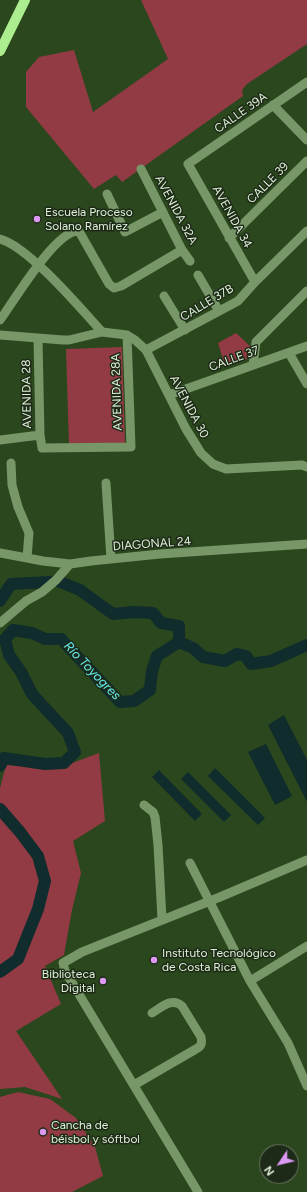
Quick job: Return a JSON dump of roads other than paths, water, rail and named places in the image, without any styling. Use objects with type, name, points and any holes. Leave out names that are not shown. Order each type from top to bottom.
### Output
[{"type":"main road","points":[[0,51],[25,0]]},
{"type":"street","name":"CALLE 39A","points":[[188,164],[307,82]]},
{"type":"street","points":[[273,106],[307,140]]},
{"type":"street","name":"CALLE 39","points":[[229,238],[307,161]]},
{"type":"street","name":"AVENIDA 34","points":[[188,164],[255,282]]},
{"type":"street","name":"AVENIDA 32A","points":[[141,169],[182,250],[190,262]]},
{"type":"street","points":[[107,194],[125,232],[163,212]]},
{"type":"street","points":[[0,320],[38,264],[57,243],[74,232],[77,231],[80,233],[111,287],[117,288],[182,250]]},
{"type":"street","name":"CALLE 37B","points":[[146,350],[238,301],[255,282],[307,231]]},
{"type":"street","points":[[0,239],[11,243],[38,264],[102,332]]},
{"type":"street","points":[[198,276],[219,311]]},
{"type":"street","points":[[254,365],[256,342],[307,292]]},
{"type":"street","points":[[164,296],[185,330]]},
{"type":"street","points":[[0,336],[69,340],[102,332],[131,338]]},
{"type":"street","name":"AVENIDA 30","points":[[131,338],[146,350],[186,429],[201,453],[213,464],[226,469],[302,465],[307,467]]},
{"type":"street","name":"AVENIDA 28A","points":[[42,448],[131,447],[131,338]]},
{"type":"street","name":"AVENIDA 28","points":[[38,339],[40,436],[42,448]]},
{"type":"street","name":"CALLE 37","points":[[169,395],[307,346]]},
{"type":"street","points":[[289,353],[307,384]]},
{"type":"street","points":[[0,440],[40,436]]},
{"type":"street","points":[[11,463],[12,485],[18,507],[29,533],[27,558]]},
{"type":"street","points":[[106,483],[111,559]]},
{"type":"street","name":"DIAGONAL 24","points":[[0,553],[70,564],[160,554],[307,544]]},
{"type":"street","points":[[0,623],[26,601],[42,592],[56,580],[70,564]]},
{"type":"street","points":[[144,805],[153,812],[156,817],[162,920]]},
{"type":"street","points":[[198,1192],[65,971],[63,963],[82,952],[307,860]]},
{"type":"street","points":[[190,863],[250,981],[288,1042],[307,1086]]},
{"type":"street","points":[[250,981],[267,974],[306,948]]},
{"type":"street","points":[[134,1085],[196,1049],[202,1042],[197,1030],[178,1002],[169,1003],[152,1013]]},
{"type":"water","points":[[284,715],[307,760],[307,802],[268,725]]},
{"type":"water","points":[[266,744],[292,796],[275,805],[248,752]]},
{"type":"water","points":[[215,768],[265,818],[258,825],[208,776]]},
{"type":"water","points":[[159,770],[202,814],[195,821],[152,777]]},
{"type":"water","points":[[188,772],[231,815],[224,822],[181,779]]},
{"type":"waterway","points":[[58,581],[80,590],[113,614],[134,612],[153,613],[161,623],[179,626],[179,642]]},
{"type":"waterway","points":[[0,601],[11,584],[50,582]]},
{"type":"waterway","name":"Río Toyogres","points":[[0,766],[4,758],[45,764],[64,763],[75,752],[68,733],[32,694],[21,672],[9,655],[5,639],[13,630],[32,633],[45,639],[61,639],[120,702],[134,701],[150,690],[152,671],[157,656],[179,642],[193,648],[203,657],[225,661],[237,654],[246,656],[251,664],[271,661],[307,645]]},
{"type":"waterway","name":"Río Toyogres","points":[[0,809],[38,856],[45,881],[38,909],[18,959],[0,972]]},
{"type":"place","name":"Escuela Proceso Solano Ramírez","points":[[37,219]]},
{"type":"place","name":"Instituto Tecnológico de Costa Rica","points":[[154,960]]},
{"type":"place","name":"Biblioteca Digital","points":[[103,981]]},
{"type":"place","name":"Cancha de béisbol y sóftbol","points":[[43,1132]]}]
